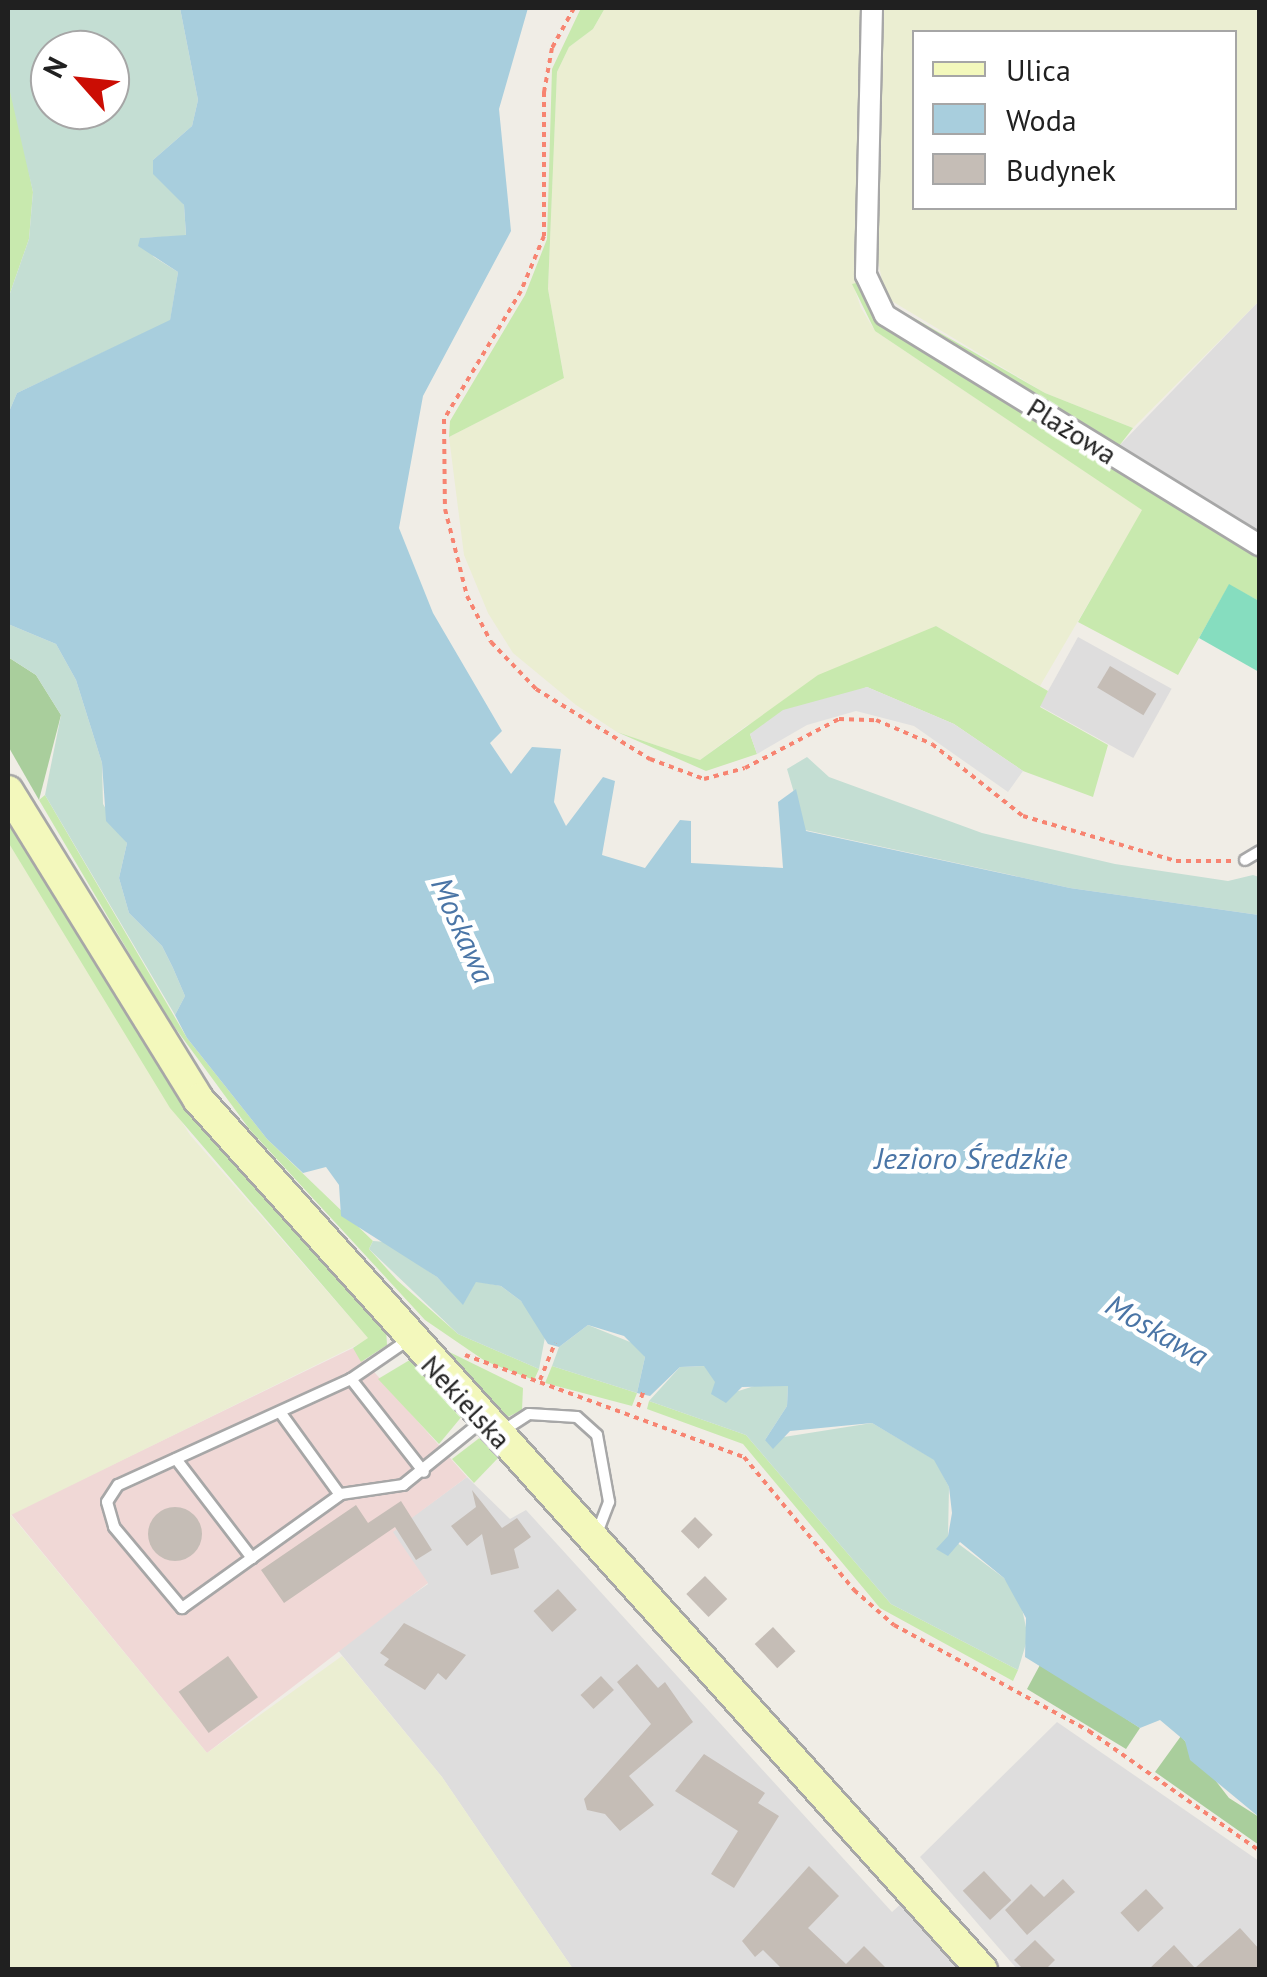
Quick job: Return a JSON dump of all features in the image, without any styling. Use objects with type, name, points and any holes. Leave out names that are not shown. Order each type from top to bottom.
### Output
[{"type":"street","name":"Plażowa","points":[[872,8],[866,275],[885,315],[1260,546]]},
{"type":"street","name":"Nekielska","points":[[8,792],[198,1099],[408,1339],[982,1970]]},
{"type":"lane","points":[[1245,860],[1260,851]]},
{"type":"lane","points":[[408,1339],[351,1379],[118,1484],[108,1502],[114,1527],[182,1608],[340,1495],[404,1485],[490,1428],[529,1414],[578,1417],[598,1435],[609,1502],[593,1541]]},
{"type":"lane","points":[[351,1379],[424,1472]]},
{"type":"lane","points":[[280,1412],[340,1495]]},
{"type":"lane","points":[[176,1459],[252,1558]]},
{"type":"path","points":[[574,8],[552,48],[544,92],[544,236],[520,291],[444,420],[445,509],[467,596],[491,642],[536,689],[650,759],[704,779],[746,768],[839,718],[876,720],[932,744],[1023,816],[1176,861],[1245,860]]},
{"type":"path","points":[[540,1380],[555,1343]]},
{"type":"path","points":[[457,1350],[570,1398],[637,1414],[744,1457],[854,1590],[894,1625],[1089,1731],[1260,1851]]},
{"type":"path","points":[[638,1407],[644,1390]]},
{"type":"shaded area","points":[[1259,301],[1259,537],[1119,446]]},
{"type":"shaded area","points":[[1078,637],[1172,689],[1133,758],[1040,706]]},
{"type":"shaded area","points":[[867,687],[954,724],[1023,771],[1008,792],[914,726],[856,711],[807,725],[757,754],[750,734],[783,710]]},
{"type":"shaded area","points":[[353,1348],[467,1477],[393,1532],[428,1583],[207,1753],[11,1514]]},
{"type":"shaded area","points":[[467,1477],[510,1519],[526,1510],[892,1912],[903,1902],[966,1969],[573,1969],[442,1777],[336,1648],[428,1584],[392,1532]]},
{"type":"shaded area","points":[[1057,1722],[1259,1861],[1259,1969],[1017,1969],[920,1857]]},
{"type":"green space","points":[[8,8],[180,8],[198,100],[192,126],[153,160],[184,205],[186,236],[140,238],[154,257],[178,272],[170,321],[17,393],[8,414],[8,299],[29,239],[33,192],[10,92]]},
{"type":"green space","points":[[581,8],[605,8],[593,29],[569,47],[557,72],[548,289],[564,378],[449,437],[450,421],[525,295],[547,239],[552,69]]},
{"type":"green space","points":[[605,8],[865,8],[860,282],[853,284],[861,308],[875,331],[1143,510],[1040,686],[936,626],[746,726],[700,760],[617,732],[576,705],[513,653],[488,613],[464,555],[449,437],[564,377],[548,289],[557,72],[569,47],[593,29]]},
{"type":"green space","points":[[883,8],[1259,8],[1259,301],[1133,428],[1045,393],[885,297],[877,255]]},
{"type":"green space","points":[[8,68],[33,192],[29,239],[8,299]]},
{"type":"green space","points":[[860,282],[881,323],[1259,558],[1259,601],[1229,585],[1178,675],[1078,622],[1142,510],[875,331],[852,284]]},
{"type":"green space","points":[[893,306],[1045,393],[1133,428],[1119,446],[911,324]]},
{"type":"green space","points":[[1229,584],[1259,601],[1259,672],[1199,638]]},
{"type":"green space","points":[[8,624],[56,644],[76,680],[102,763],[103,804],[127,843],[119,878],[129,913],[162,946],[173,968],[185,996],[175,1015],[45,795],[61,715],[36,675],[8,657]]},
{"type":"green space","points":[[936,626],[1048,691],[1040,707],[1108,745],[1093,797],[1023,771],[954,724],[867,687],[750,734],[757,754],[706,771],[617,732],[700,760],[818,675]]},
{"type":"green space","points":[[8,657],[36,675],[61,715],[39,800],[8,746]]},
{"type":"green space","points":[[807,757],[829,777],[982,833],[1115,864],[1228,881],[1259,877],[1259,915],[1070,888],[805,830],[787,769]]},
{"type":"green space","points":[[45,795],[187,1038],[267,1139],[373,1241],[369,1249],[397,1280],[458,1334],[539,1369],[534,1380],[485,1361],[425,1320],[250,1130],[165,1014],[39,800]]},
{"type":"green space","points":[[8,809],[59,898],[386,1328],[387,1345],[361,1362],[353,1348],[368,1338],[170,1108],[8,842]]},
{"type":"green space","points":[[8,842],[190,1135],[369,1339],[11,1515],[207,1753],[342,1656],[442,1777],[573,1969],[8,1969]]},
{"type":"green space","points":[[373,1241],[386,1242],[437,1277],[463,1304],[476,1281],[501,1286],[521,1301],[546,1332],[539,1369],[458,1334],[369,1249]]},
{"type":"green space","points":[[588,1325],[640,1346],[645,1357],[637,1393],[552,1366],[559,1347]]},
{"type":"green space","points":[[433,1344],[523,1388],[522,1410],[498,1422]]},
{"type":"green space","points":[[413,1358],[463,1415],[439,1444],[378,1379]]},
{"type":"green space","points":[[552,1366],[637,1393],[632,1406],[545,1383]]},
{"type":"green space","points":[[705,1366],[732,1393],[767,1382],[788,1386],[787,1406],[765,1440],[872,1423],[935,1460],[949,1487],[948,1536],[1004,1578],[1020,1599],[1028,1637],[1018,1670],[891,1604],[746,1435],[649,1401],[680,1367]]},
{"type":"green space","points":[[649,1401],[746,1435],[891,1604],[1018,1670],[1013,1681],[880,1608],[743,1444],[647,1409]]},
{"type":"green space","points":[[482,1436],[499,1457],[474,1483],[452,1459]]},
{"type":"green space","points":[[1041,1663],[1140,1728],[1126,1749],[1027,1689]]},
{"type":"green space","points":[[1181,1736],[1229,1798],[1259,1817],[1259,1845],[1155,1772]]},
{"type":"water","name":"Jezioro Średzkie","points":[[180,8],[528,8],[499,109],[511,231],[423,396],[399,528],[433,613],[502,731],[490,743],[511,774],[532,747],[561,749],[554,802],[566,826],[603,777],[615,781],[602,855],[645,868],[680,820],[691,821],[691,863],[783,868],[778,802],[796,789],[806,831],[1070,888],[1259,915],[1259,1817],[1190,1760],[1185,1741],[1160,1720],[1140,1728],[1025,1657],[1026,1618],[1004,1578],[960,1542],[948,1556],[936,1549],[948,1536],[952,1513],[949,1487],[934,1460],[872,1423],[790,1431],[773,1449],[765,1440],[787,1406],[788,1386],[742,1387],[726,1403],[711,1394],[715,1382],[704,1366],[680,1367],[650,1396],[637,1393],[645,1357],[624,1336],[588,1325],[559,1347],[548,1344],[521,1301],[501,1286],[476,1282],[463,1305],[437,1277],[341,1216],[339,1185],[326,1167],[303,1173],[267,1139],[187,1038],[175,1015],[185,996],[173,968],[162,946],[129,913],[119,878],[127,843],[106,821],[102,763],[76,680],[56,644],[8,624],[8,414],[17,393],[170,320],[178,272],[138,246],[140,238],[186,235],[184,205],[153,174],[153,160],[192,126],[198,100]]},
{"type":"building","points":[[1110,666],[1156,694],[1143,715],[1097,687]]},
{"type":"building","points":[[472,1490],[502,1528],[517,1518],[531,1537],[514,1549],[519,1568],[491,1575],[482,1534],[467,1546],[451,1526],[476,1507]]},
{"type":"building","points":[[401,1501],[432,1550],[416,1560],[395,1527],[284,1603],[261,1570],[356,1505],[368,1523]]},
{"type":"building","points":[[175,1507],[194,1515],[202,1534],[194,1553],[175,1561],[156,1553],[148,1534],[156,1515]]},
{"type":"building","points":[[695,1517],[713,1535],[699,1549],[681,1531]]},
{"type":"building","points":[[705,1576],[727,1599],[709,1617],[686,1594]]},
{"type":"building","points":[[558,1589],[577,1610],[552,1632],[533,1611]]},
{"type":"building","points":[[404,1623],[466,1655],[446,1680],[438,1673],[425,1690],[384,1665],[389,1659],[380,1653]]},
{"type":"building","points":[[773,1627],[796,1651],[777,1668],[755,1644]]},
{"type":"building","points":[[228,1656],[258,1697],[209,1733],[179,1692]]},
{"type":"building","points":[[637,1664],[658,1688],[665,1682],[693,1722],[629,1776],[654,1805],[620,1831],[605,1814],[587,1810],[584,1799],[651,1724],[617,1682]]},
{"type":"building","points":[[601,1676],[614,1690],[593,1709],[581,1695]]},
{"type":"building","points":[[704,1754],[765,1793],[758,1803],[779,1816],[734,1888],[711,1874],[738,1831],[675,1791]]},
{"type":"building","points":[[809,1866],[839,1896],[808,1928],[846,1964],[864,1946],[888,1970],[783,1970],[763,1950],[755,1957],[742,1941]]},
{"type":"building","points":[[984,1871],[1011,1900],[990,1920],[963,1891]]},
{"type":"building","points":[[1063,1879],[1075,1892],[1027,1935],[1005,1910],[1031,1884],[1044,1897]]},
{"type":"building","points":[[1146,1889],[1164,1908],[1138,1932],[1120,1913]]},
{"type":"building","points":[[1240,1928],[1260,1950],[1260,1970],[1148,1970],[1174,1945],[1195,1968]]},
{"type":"building","points":[[1035,1940],[1055,1960],[1045,1970],[1024,1970],[1014,1960]]},
{"type":"water label","name":"Moskawa","points":[[463,930]]},
{"type":"water label","name":"Moskawa","points":[[1157,1330]]}]
